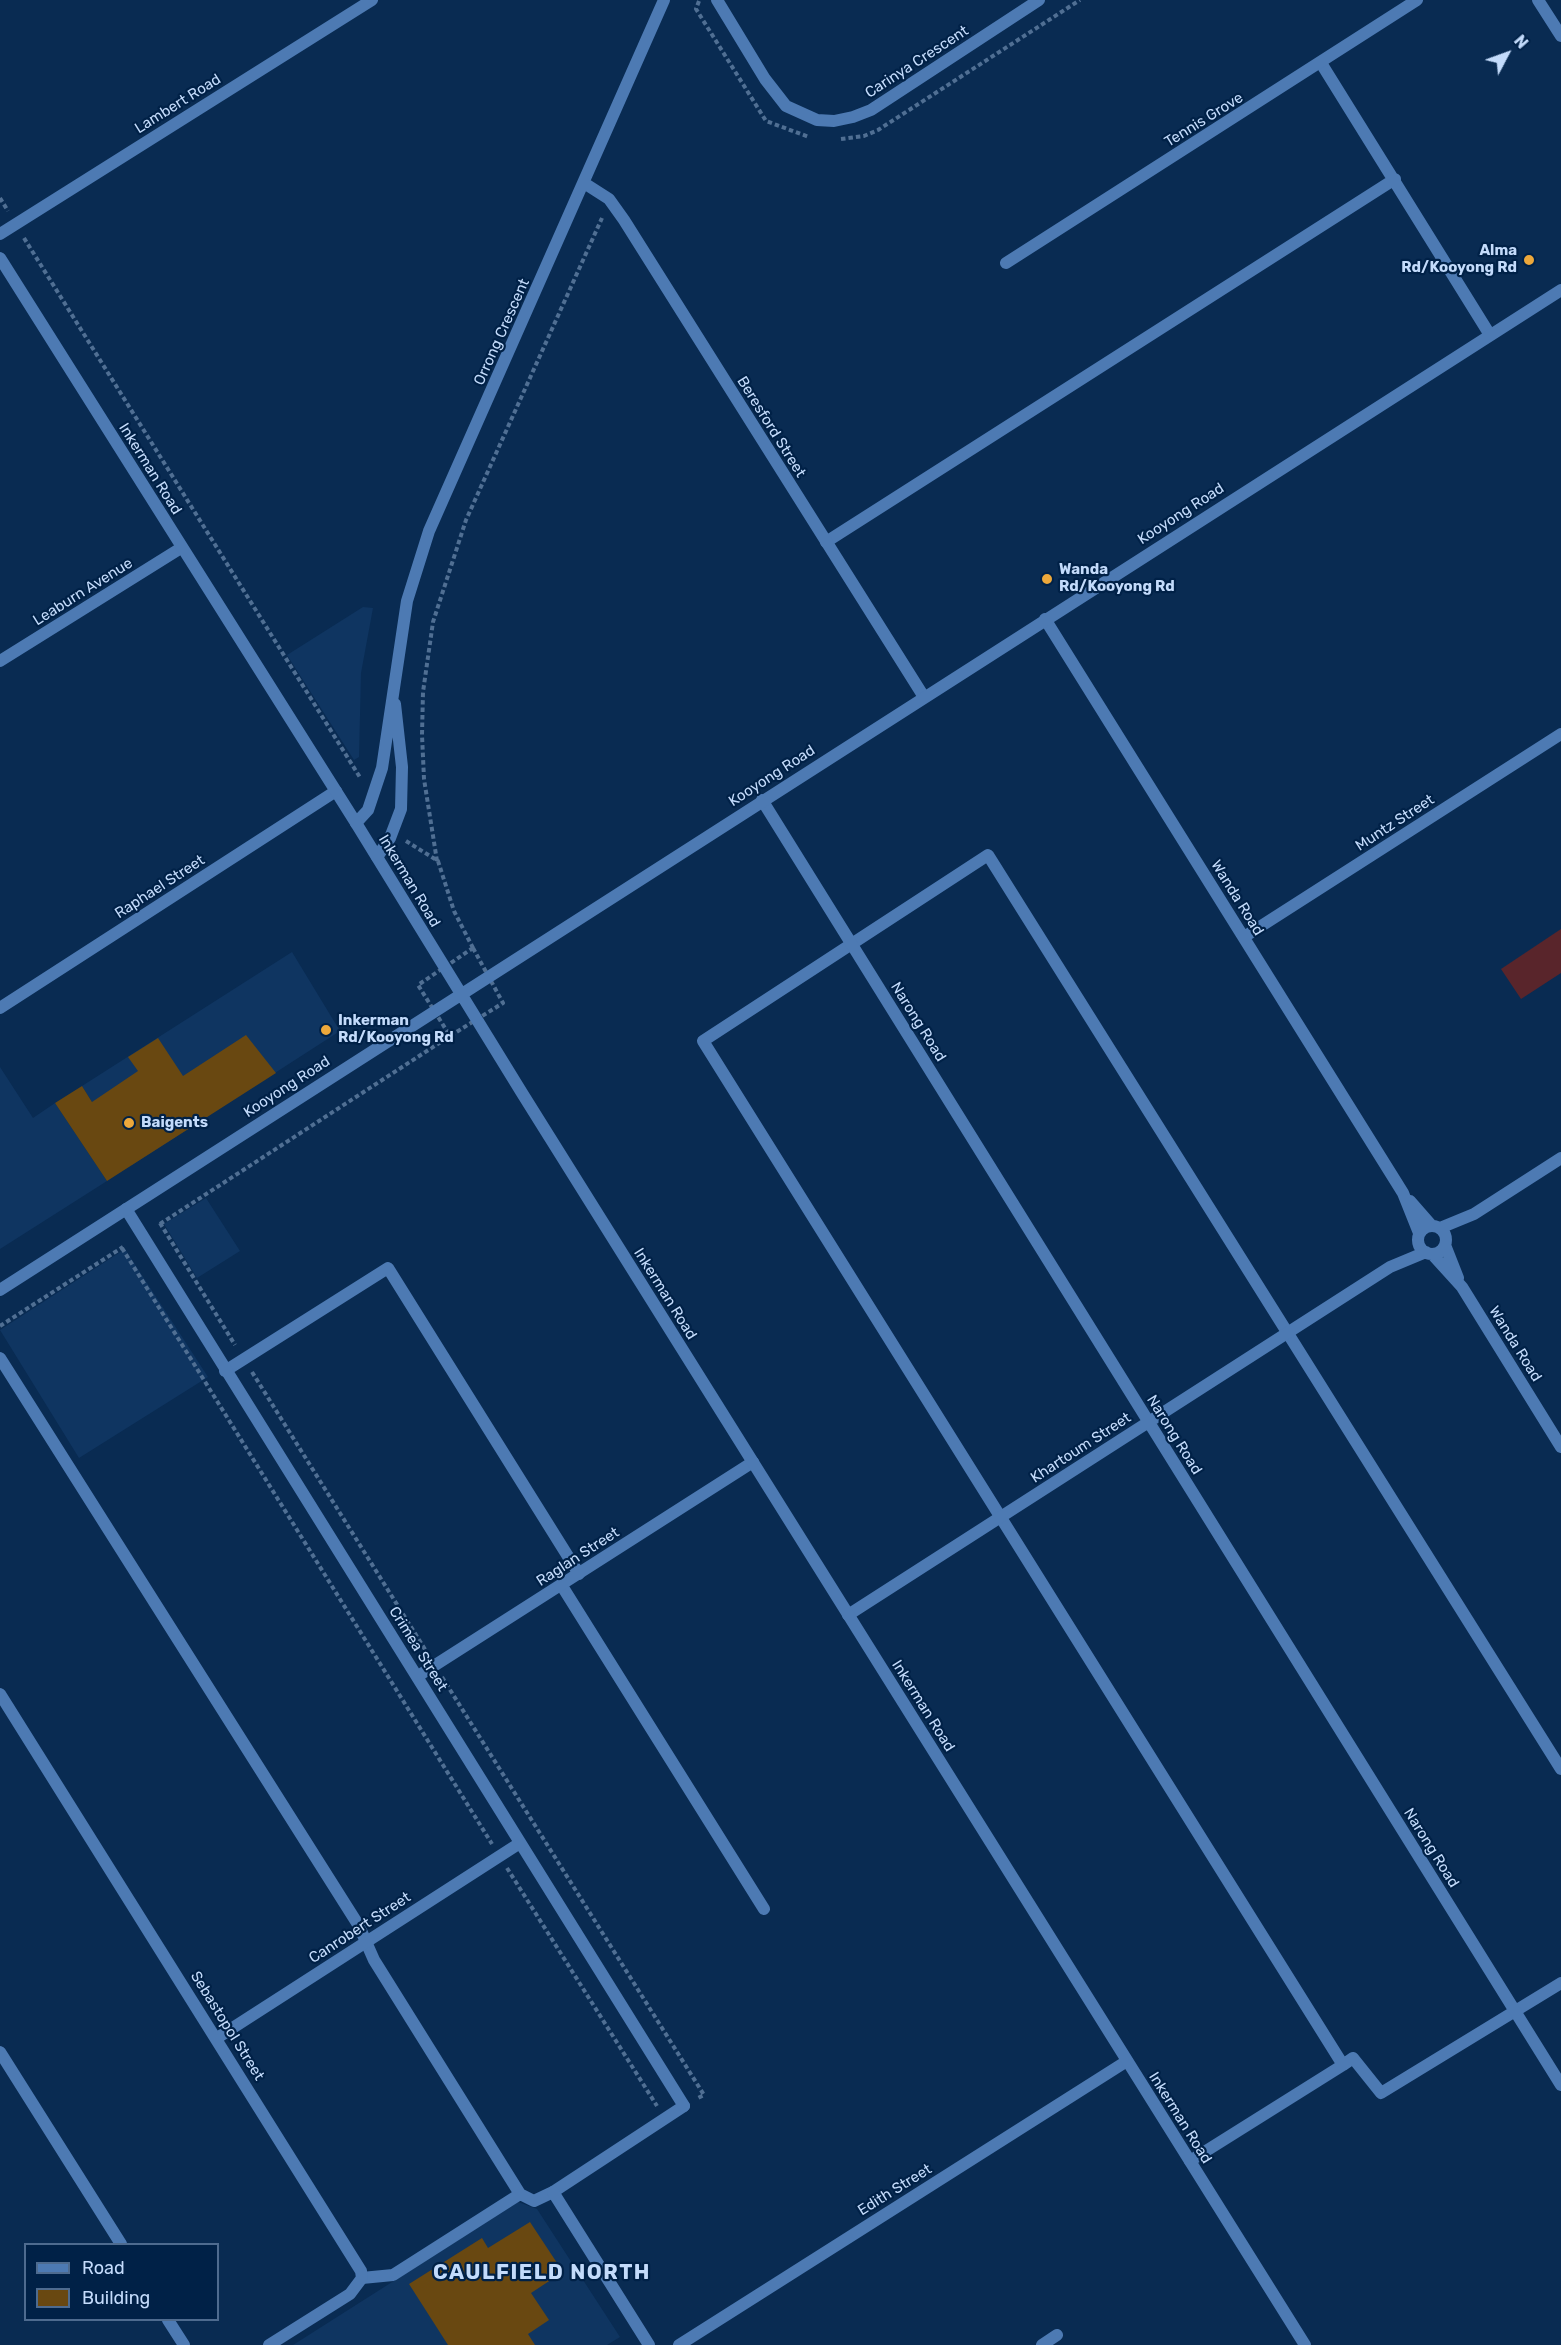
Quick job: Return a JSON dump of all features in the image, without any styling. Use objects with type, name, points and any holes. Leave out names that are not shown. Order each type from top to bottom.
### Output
[{"type":"street","name":"Lambert Road","points":[[0,234],[372,0]]},
{"type":"street","name":"Orrong Crescent","points":[[356,823],[373,798],[382,768],[407,600],[429,531],[664,0]]},
{"type":"street","name":"Carinya Crescent","points":[[717,0],[765,79],[786,106],[817,120],[834,121],[871,110],[1040,0]]},
{"type":"street","name":"Tennis Grove","points":[[1006,263],[1417,0]]},
{"type":"street","points":[[1538,0],[1561,36]]},
{"type":"street","points":[[1321,63],[1490,334]]},
{"type":"street","points":[[826,542],[1395,179]]},
{"type":"street","name":"Beresford Street","points":[[584,183],[609,199],[924,697]]},
{"type":"street","name":"Inkerman Road","points":[[1,263],[336,791],[1305,2345]]},
{"type":"street","name":"Kooyong Road","points":[[0,1290],[1561,290]]},
{"type":"street","name":"Leaburn Avenue","points":[[0,662],[181,548]]},
{"type":"street","name":"Wanda Road","points":[[1046,619],[1403,1193],[1436,1227]]},
{"type":"street","name":"Orrong Crescent","points":[[377,857],[396,827],[403,794],[393,685]]},
{"type":"street","name":"Muntz Street","points":[[1244,937],[1561,734]]},
{"type":"street","name":"Raphael Street","points":[[0,1008],[336,791]]},
{"type":"street","name":"Narong Road","points":[[762,800],[1561,2085]]},
{"type":"street","points":[[1343,2065],[703,1041],[988,855],[1290,1332],[1561,1769]]},
{"type":"street","points":[[1474,1214],[1436,1227],[1424,1228],[1418,1236],[1420,1247],[1429,1253],[1440,1251],[1474,1214],[1561,1158]]},
{"type":"street","name":"Wanda Road","points":[[1403,1193],[1418,1236]]},
{"type":"street","name":"Crimea Street","points":[[126,1209],[684,2106],[665,2119]]},
{"type":"street","points":[[1436,1227],[1446,1242]]},
{"type":"street","name":"Khartoum Street","points":[[1390,1267],[1418,1236]]},
{"type":"street","name":"Wanda Road","points":[[1446,1242],[1462,1287],[1561,1447]]},
{"type":"street","name":"Wanda Road","points":[[1429,1253],[1462,1287]]},
{"type":"street","name":"Khartoum Street","points":[[848,1615],[1390,1267],[1429,1253]]},
{"type":"street","points":[[225,1371],[388,1268],[579,1574]]},
{"type":"street","points":[[0,1358],[360,1926],[374,1960],[520,2194],[534,2201],[553,2192],[665,2119]]},
{"type":"street","name":"Raglan Street","points":[[417,1676],[562,1586],[753,1462]]},
{"type":"street","points":[[562,1586],[764,1909]]},
{"type":"street","name":"Sebastopol Street","points":[[0,1694],[357,2263],[362,2278]]},
{"type":"street","name":"Canrobert Street","points":[[217,2038],[520,1843]]},
{"type":"street","points":[[1190,2161],[1353,2058],[1381,2093],[1561,1983]]},
{"type":"street","points":[[0,2052],[120,2243]]},
{"type":"street","name":"Edith Street","points":[[679,2345],[1126,2061]]},
{"type":"street","points":[[553,2192],[649,2345]]},
{"type":"street","points":[[269,2345],[350,2294],[362,2278],[393,2275],[520,2194]]},
{"type":"street","points":[[169,2321],[184,2345]]},
{"type":"street","points":[[1042,2345],[1057,2335]]},
{"type":"path","points":[[699,0],[696,9],[766,121],[812,138]]},
{"type":"path","points":[[834,139],[852,138],[878,130],[1080,0]]},
{"type":"path","points":[[473,948],[454,910],[438,861],[424,779],[423,692],[433,622],[466,520],[609,199]]},
{"type":"path","points":[[16,224],[373,798]]},
{"type":"path","points":[[396,827],[408,842],[438,861]]},
{"type":"path","points":[[0,1326],[450,1036]]},
{"type":"path","points":[[122,1248],[499,1857],[665,2119]]},
{"type":"shaded area","points":[[363,607],[373,608],[361,673],[359,757],[354,760],[287,655]]},
{"type":"shaded area","points":[[1561,929],[1561,973],[1521,999],[1501,969]]},
{"type":"shaded area","points":[[292,952],[340,1031],[132,1165],[82,1086]]},
{"type":"shaded area","points":[[0,1067],[33,1118],[55,1103],[107,1181],[0,1249]]},
{"type":"shaded area","points":[[206,1198],[240,1251],[197,1278],[164,1224]]},
{"type":"shaded area","points":[[125,1249],[208,1377],[79,1458],[0,1330]]},
{"type":"shaded area","points":[[518,2202],[537,2209],[620,2337],[607,2345],[293,2345]]},
{"type":"building","points":[[246,1035],[276,1073],[107,1181],[55,1103],[82,1086],[92,1102],[138,1071],[128,1057],[158,1038],[183,1076]]},
{"type":"building","points":[[530,2222],[563,2272],[531,2293],[549,2320],[528,2334],[535,2345],[448,2345],[409,2284],[482,2238],[488,2248]]},
{"type":"place","name":"Alma Rd/Kooyong Rd","points":[[1529,260]]},
{"type":"place","name":"Wanda Rd/Kooyong Rd","points":[[1047,579]]},
{"type":"place","name":"Inkerman Rd/Kooyong Rd","points":[[326,1030]]},
{"type":"place","name":"Baigents","points":[[129,1123]]},
{"type":"district","name":"CAULFIELD NORTH","points":[[542,2273]]}]
